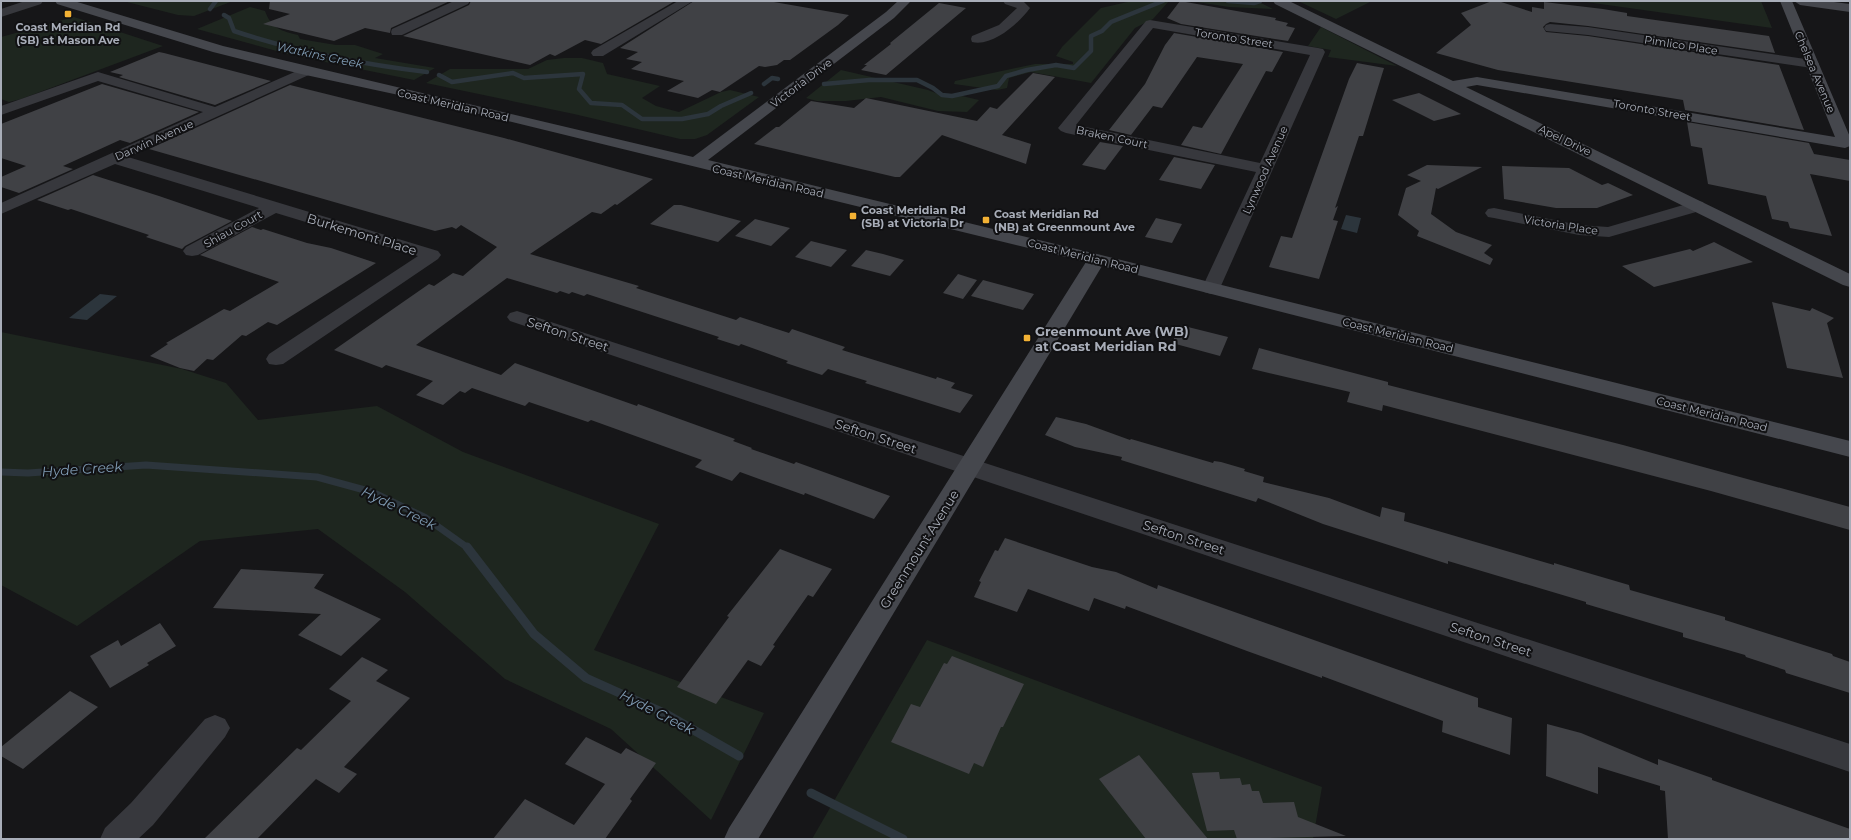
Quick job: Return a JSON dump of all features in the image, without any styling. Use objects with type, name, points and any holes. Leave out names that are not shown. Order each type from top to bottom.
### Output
[{"type":"main road","name":"Coast Meridian Road","points":[[61,1],[218,49],[306,71],[422,96],[1097,259],[1850,449]]},
{"type":"main road","name":"Victoria Drive","points":[[695,163],[890,15],[905,1]]},
{"type":"main road","name":"Apel Drive","points":[[1279,1],[1454,85],[1850,281]]},
{"type":"main road","name":"Chelsea Avenue","points":[[1786,1],[1812,64],[1848,144]]},
{"type":"main road","points":[[1800,1],[1850,8]]},
{"type":"main road","name":"Toronto Street","points":[[1454,85],[1477,81],[1848,144]]},
{"type":"main road","name":"Greenmount Avenue","points":[[740,839],[1097,259]]},
{"type":"street","points":[[1,13],[37,1]]},
{"type":"street","points":[[397,32],[464,1]]},
{"type":"street","points":[[598,53],[688,1]]},
{"type":"street","points":[[977,39],[1000,32],[1024,8],[1023,6],[1009,1]]},
{"type":"street","name":"Toronto Street","points":[[1150,24],[1318,52]]},
{"type":"street","name":"Braken Court","points":[[1150,24],[1066,128],[1265,169]]},
{"type":"street","name":"Pimlico Place","points":[[1550,28],[1588,31],[1812,64]]},
{"type":"street","name":"Lynwood Avenue","points":[[1211,288],[1318,52]]},
{"type":"street","name":"Darwin Avenue","points":[[1,209],[306,71]]},
{"type":"street","points":[[1,112],[98,76],[217,112]]},
{"type":"street","name":"Burkemont Place","points":[[113,158],[432,255],[276,359]]},
{"type":"street","name":"Victoria Place","points":[[1494,213],[1579,230],[1609,232],[1697,206]]},
{"type":"street","name":"Shiau Court","points":[[192,251],[274,207]]},
{"type":"street","name":"Sefton Street","points":[[517,317],[1850,758]]},
{"type":"street","points":[[116,839],[142,814],[214,728]]},
{"type":"shaded area","points":[[123,1],[233,1],[194,16],[178,15]]},
{"type":"shaded area","points":[[1132,1],[1169,1],[1153,19],[1135,28],[1091,83],[1031,72],[1009,78],[1007,88],[997,90],[954,84],[955,81],[1035,64],[1073,64],[1073,62],[1056,56],[1062,47],[1101,8]]},
{"type":"shaded area","points":[[1191,1],[1257,1],[1273,9],[1229,7]]},
{"type":"shaded area","points":[[1298,1],[1372,1],[1336,19]]},
{"type":"shaded area","points":[[1579,1],[1761,1],[1772,28]]},
{"type":"shaded area","points":[[250,7],[265,11],[267,17],[277,28],[298,35],[300,39],[336,45],[355,45],[383,54],[375,58],[435,68],[414,80],[291,55],[197,29]]},
{"type":"shaded area","points":[[74,17],[163,46],[21,99],[9,102],[1,99],[1,37]]},
{"type":"shaded area","points":[[1321,27],[1397,66],[1328,57],[1331,50],[1308,46]]},
{"type":"shaded area","points":[[582,58],[603,63],[607,74],[660,86],[642,98],[656,106],[679,112],[721,92],[730,90],[759,97],[707,135],[695,139],[680,139],[574,114],[426,83],[450,69],[528,69],[547,60]]},
{"type":"shaded area","points":[[841,70],[928,90],[946,97],[962,96],[979,100],[967,112],[938,111],[881,97],[846,101],[817,101],[806,98]]},
{"type":"shaded area","points":[[1346,215],[1361,218],[1357,233],[1341,229]]},
{"type":"shaded area","points":[[100,294],[117,296],[87,320],[69,318]]},
{"type":"shaded area","points":[[1,332],[182,369],[226,383],[258,420],[377,406],[463,452],[659,524],[594,650],[764,713],[711,820],[611,729],[505,679],[405,592],[318,529],[200,541],[77,626],[1,585]]},
{"type":"shaded area","points":[[927,640],[1322,787],[1313,839],[812,839]]},
{"type":"building","points":[[270,1],[450,1],[391,28],[390,33],[365,28],[334,41],[263,24],[290,14],[269,9]]},
{"type":"building","points":[[471,1],[675,1],[601,44],[585,40],[555,56],[550,54],[530,65],[403,36],[469,5]]},
{"type":"building","points":[[694,1],[768,1],[849,15],[838,25],[790,60],[784,60],[777,65],[765,67],[759,66],[720,92],[712,90],[698,98],[667,91],[684,81],[631,69],[642,62],[626,59],[638,52],[620,48]]},
{"type":"building","points":[[1180,1],[1276,18],[1275,20],[1288,23],[1286,26],[1295,28],[1288,41],[1181,24],[1167,18]]},
{"type":"building","points":[[1492,1],[1498,1],[1532,12],[1532,7],[1544,9],[1544,2],[1603,9],[1627,13],[1627,16],[1769,36],[1775,53],[1588,26],[1550,22],[1543,27],[1546,32],[1588,36],[1779,65],[1804,130],[1685,110],[1683,100],[1498,70],[1436,53],[1471,25],[1461,13]]},
{"type":"building","points":[[939,3],[966,8],[886,75],[861,70],[867,65],[864,65]]},
{"type":"building","points":[[1174,33],[1283,52],[1272,72],[1266,71],[1221,154],[1181,145],[1193,126],[1202,128],[1243,64],[1197,57],[1162,108],[1153,106],[1131,135],[1109,130],[1145,84],[1165,45]]},
{"type":"building","points":[[159,52],[271,81],[215,105],[119,77],[123,75],[110,72]]},
{"type":"building","points":[[1357,63],[1384,68],[1363,136],[1359,136],[1335,208],[1338,206],[1333,220],[1338,221],[1319,279],[1269,267],[1281,236],[1292,238],[1349,79]]},
{"type":"building","points":[[1033,73],[1055,77],[1002,135],[1031,144],[1026,164],[942,135],[900,177],[754,144],[776,127],[779,127],[811,101],[854,108],[866,98],[977,121],[990,107],[997,109]]},
{"type":"building","points":[[102,84],[199,112],[130,143],[120,140],[63,166],[73,169],[19,193],[1,187],[1,177],[26,166],[1,158],[1,124]]},
{"type":"building","points":[[290,85],[504,138],[653,179],[617,205],[615,204],[601,214],[592,212],[530,254],[639,286],[636,288],[736,320],[740,317],[789,333],[792,329],[845,347],[842,350],[936,379],[937,377],[955,383],[951,388],[973,395],[960,413],[865,383],[867,381],[828,369],[822,375],[786,363],[788,361],[741,344],[739,346],[717,339],[719,337],[587,294],[584,296],[572,292],[569,294],[560,291],[557,293],[507,278],[416,345],[501,375],[515,363],[637,406],[638,404],[735,439],[733,441],[752,448],[751,449],[794,464],[796,462],[890,496],[874,519],[805,493],[804,495],[740,472],[732,481],[695,467],[702,460],[591,420],[588,422],[529,402],[525,406],[472,388],[465,393],[460,391],[443,405],[416,395],[433,381],[386,365],[382,368],[334,350],[429,284],[434,286],[453,273],[463,276],[497,247],[461,225],[456,229],[452,227],[435,231],[149,149]]},
{"type":"building","points":[[1419,93],[1461,114],[1434,121],[1392,100]]},
{"type":"building","points":[[1687,122],[1809,143],[1814,154],[1850,160],[1850,181],[1810,174],[1832,236],[1790,228],[1788,222],[1772,219],[1766,196],[1708,184],[1702,148],[1691,146]]},
{"type":"building","points":[[1100,142],[1123,146],[1105,170],[1082,165]]},
{"type":"building","points":[[1174,157],[1215,165],[1201,189],[1159,180]]},
{"type":"building","points":[[1427,165],[1482,167],[1438,189],[1436,188],[1431,214],[1456,232],[1492,245],[1484,253],[1493,259],[1490,265],[1417,236],[1419,231],[1398,215],[1406,188],[1421,181],[1407,175]]},
{"type":"building","points":[[1502,166],[1569,168],[1602,185],[1608,183],[1633,195],[1597,208],[1556,208],[1504,199]]},
{"type":"building","points":[[93,175],[232,221],[182,249],[146,237],[149,235],[71,209],[68,210],[37,200]]},
{"type":"building","points":[[674,205],[681,205],[741,221],[718,242],[650,224]]},
{"type":"building","points":[[1156,218],[1182,224],[1172,243],[1145,237]]},
{"type":"building","points":[[755,219],[790,228],[771,246],[735,236]]},
{"type":"building","points":[[252,227],[307,243],[331,248],[376,263],[277,325],[268,322],[246,336],[242,335],[213,360],[207,359],[194,371],[180,368],[150,356],[168,344],[166,343],[224,309],[230,311],[279,282],[200,255]]},
{"type":"building","points":[[811,241],[847,250],[831,267],[795,257]]},
{"type":"building","points":[[1714,242],[1753,262],[1654,287],[1622,266],[1690,249],[1693,251]]},
{"type":"building","points":[[866,250],[904,260],[890,276],[851,266]]},
{"type":"building","points":[[958,274],[977,280],[963,299],[943,293]]},
{"type":"building","points":[[983,280],[1034,294],[1023,310],[971,296]]},
{"type":"building","points":[[1772,302],[1810,311],[1812,308],[1834,318],[1827,323],[1843,378],[1787,368]]},
{"type":"building","points":[[1180,325],[1228,337],[1220,356],[1172,343]]},
{"type":"building","points":[[1259,348],[1388,382],[1388,385],[1623,445],[1850,507],[1850,530],[1711,491],[1383,405],[1382,411],[1347,402],[1350,392],[1252,369]]},
{"type":"building","points":[[1056,417],[1086,424],[1130,440],[1131,439],[1213,463],[1214,461],[1221,462],[1245,469],[1244,471],[1264,477],[1263,482],[1329,498],[1380,517],[1382,507],[1405,513],[1404,521],[1554,565],[1554,563],[1629,585],[1630,590],[1725,617],[1725,620],[1832,654],[1833,656],[1850,662],[1850,693],[1786,673],[1785,670],[1746,657],[1745,655],[1683,637],[1683,633],[1586,604],[1586,602],[1448,561],[1448,564],[1323,524],[1258,498],[1256,502],[1121,460],[1122,457],[1075,447],[1045,435]]},
{"type":"building","points":[[1005,538],[1092,567],[1116,572],[1157,589],[1158,585],[1478,698],[1478,707],[1512,718],[1510,755],[1442,732],[1443,721],[1126,606],[1125,609],[1094,598],[1089,611],[1028,589],[1017,612],[974,597],[981,582],[979,581],[995,550],[998,551]]},
{"type":"building","points":[[780,549],[832,569],[813,597],[808,595],[773,645],[775,646],[761,666],[748,660],[716,704],[677,687],[729,617],[727,616]]},
{"type":"building","points":[[241,569],[324,574],[314,588],[381,619],[341,656],[298,635],[321,614],[213,608]]},
{"type":"building","points":[[160,623],[176,646],[147,663],[149,665],[110,688],[90,656],[118,640],[121,646]]},
{"type":"building","points":[[952,656],[1024,684],[1003,727],[1001,727],[983,767],[974,763],[969,774],[891,742],[911,704],[920,707],[944,663],[947,664]]},
{"type":"building","points":[[362,657],[388,670],[376,681],[410,698],[344,767],[357,774],[339,793],[316,779],[257,839],[204,839],[297,748],[301,750],[351,701],[329,689]]},
{"type":"building","points":[[70,691],[98,707],[23,769],[1,756],[1,747]]},
{"type":"building","points":[[1547,724],[1581,733],[1658,765],[1658,759],[1712,778],[1712,780],[1850,829],[1850,839],[1668,839],[1665,791],[1660,790],[1660,786],[1598,767],[1598,794],[1546,776]]},
{"type":"building","points":[[586,737],[621,754],[626,748],[656,763],[630,799],[632,801],[605,839],[493,839],[525,799],[574,825],[605,784],[565,764]]},
{"type":"building","points":[[1139,755],[1208,839],[1146,839],[1099,779]]},
{"type":"building","points":[[1219,772],[1220,779],[1240,778],[1242,785],[1250,784],[1252,791],[1259,791],[1263,803],[1294,802],[1298,817],[1346,836],[1237,839],[1234,830],[1207,831],[1192,773]]},
{"type":"waterway","name":"Watkins Creek","points":[[210,9],[216,1]]},
{"type":"waterway","name":"Watkins Creek","points":[[824,84],[869,80],[917,80],[933,88],[942,95],[952,96],[998,86],[1006,76],[1027,70],[1056,65],[1074,68],[1091,51],[1091,36],[1102,31],[1111,22],[1163,1]]},
{"type":"waterway","name":"Watkins Creek","points":[[1228,1],[1254,3],[1260,1]]},
{"type":"waterway","name":"Watkins Creek","points":[[224,15],[229,18],[234,31],[281,45],[354,61],[427,72]]},
{"type":"waterway","name":"Watkins Creek","points":[[439,75],[452,82],[513,73],[524,78],[583,74],[579,89],[591,103],[622,105],[642,119],[682,119],[708,114],[721,106],[751,93]]},
{"type":"waterway","name":"Watkins Creek","points":[[764,84],[772,78],[778,79]]},
{"type":"waterway","name":"Hyde Creek","points":[[1,472],[28,473],[146,465],[317,477],[372,492],[426,518],[467,548]]},
{"type":"waterway","name":"Hyde Creek","points":[[467,548],[534,634],[586,678],[664,713],[739,756]]},
{"type":"waterway","name":"Hyde Creek","points":[[811,793],[903,839]]},
{"type":"place","name":"Coast Meridian Rd (SB) at Mason Ave","points":[[68,14]]},
{"type":"place","name":"Coast Meridian Rd (SB) at Victoria Dr","points":[[853,216]]},
{"type":"place","name":"Coast Meridian Rd (NB) at Greenmount Ave","points":[[986,220]]},
{"type":"place","name":"Greenmount Ave (WB) at Coast Meridian Rd","points":[[1027,338]]}]
